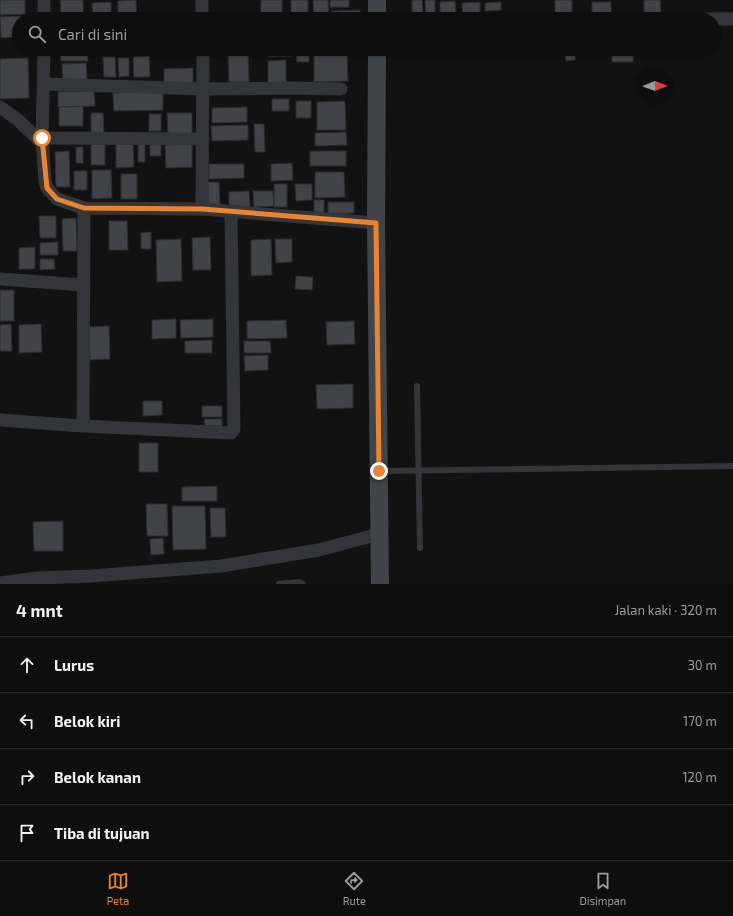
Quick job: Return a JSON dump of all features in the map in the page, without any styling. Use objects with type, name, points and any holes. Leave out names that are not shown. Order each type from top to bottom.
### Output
[{"type":"street","points":[[44,0],[44,12]]},
{"type":"street","points":[[202,0],[202,12]]},
{"type":"street","points":[[377,0],[377,12]]},
{"type":"street","points":[[721,18],[733,18]]},
{"type":"street","points":[[44,56],[42,141],[47,188],[57,199],[84,208],[202,209],[376,223]]},
{"type":"street","points":[[202,209],[203,56]]},
{"type":"street","points":[[377,56],[376,223],[380,584]]},
{"type":"street","points":[[43,84],[204,89],[341,89]]},
{"type":"street","points":[[0,107],[18,120],[42,141],[203,139]]},
{"type":"street","points":[[83,426],[84,208]]},
{"type":"street","points":[[0,420],[83,426],[227,433],[234,429],[231,211]]},
{"type":"street","points":[[0,279],[84,285]]},
{"type":"street","points":[[0,583],[37,578],[91,576],[221,566],[319,550],[380,534]]},
{"type":"lane","points":[[417,386],[420,548]]},
{"type":"lane","points":[[379,471],[419,469],[733,466]]},
{"type":"lane","points":[[279,584],[299,582],[303,584]]},
{"type":"building","points":[[0,0],[25,0],[25,12],[12,12],[12,15],[0,15]]},
{"type":"building","points":[[60,0],[83,0],[83,12],[61,12]]},
{"type":"building","points":[[136,0],[137,12],[118,12],[118,1]]},
{"type":"building","points":[[261,0],[282,0],[282,12],[261,12]]},
{"type":"building","points":[[291,0],[308,0],[308,12],[291,12]]},
{"type":"building","points":[[313,0],[328,0],[329,12],[314,12]]},
{"type":"building","points":[[330,0],[349,0],[349,7],[330,7]]},
{"type":"building","points":[[412,0],[422,0],[423,12],[412,12]]},
{"type":"building","points":[[425,0],[435,0],[435,12],[426,12]]},
{"type":"building","points":[[555,0],[572,0],[572,12],[555,12]]},
{"type":"building","points":[[644,0],[660,0],[661,12],[644,12]]},
{"type":"building","points":[[455,1],[456,12],[440,12],[440,2]]},
{"type":"building","points":[[111,2],[111,12],[93,12],[92,3]]},
{"type":"building","points":[[480,2],[480,12],[463,12],[462,3]]},
{"type":"building","points":[[501,2],[501,10],[485,11],[485,3]]},
{"type":"building","points":[[592,2],[611,2],[611,12],[592,12]]},
{"type":"building","points":[[360,10],[360,12],[332,12]]},
{"type":"building","points":[[12,16],[12,37],[1,38],[0,17]]},
{"type":"building","points":[[61,56],[88,56],[88,61],[61,61]]},
{"type":"building","points":[[149,56],[150,77],[134,77],[133,57]]},
{"type":"building","points":[[228,56],[248,56],[249,82],[229,82]]},
{"type":"building","points":[[268,56],[294,56],[268,57]]},
{"type":"building","points":[[297,56],[309,56],[309,62],[297,62]]},
{"type":"building","points":[[314,56],[347,56],[348,81],[314,82]]},
{"type":"building","points":[[566,56],[575,56],[575,60],[566,61]]},
{"type":"building","points":[[612,56],[633,56],[633,62],[612,62]]},
{"type":"building","points":[[103,57],[115,57],[116,77],[104,77]]},
{"type":"building","points":[[28,58],[29,98],[0,99],[0,59]]},
{"type":"building","points":[[118,58],[129,58],[129,76],[119,77]]},
{"type":"building","points":[[286,60],[286,83],[268,83],[268,61]]},
{"type":"building","points":[[86,63],[87,80],[63,81],[62,64]]},
{"type":"building","points":[[193,68],[193,86],[164,86],[164,69]]},
{"type":"building","points":[[94,91],[95,106],[58,107],[58,92]]},
{"type":"building","points":[[163,92],[163,110],[114,111],[113,93]]},
{"type":"building","points":[[272,99],[289,99],[289,111],[272,111]]},
{"type":"building","points":[[296,101],[311,101],[311,118],[296,118]]},
{"type":"building","points":[[345,101],[346,130],[317,130],[317,102]]},
{"type":"building","points":[[83,106],[83,126],[59,126],[59,107]]},
{"type":"building","points":[[247,107],[247,122],[212,123],[212,108]]},
{"type":"building","points":[[91,113],[103,113],[104,134],[91,134]]},
{"type":"building","points":[[167,113],[192,113],[192,136],[168,136]]},
{"type":"building","points":[[149,114],[161,114],[161,131],[149,131]]},
{"type":"building","points":[[254,124],[264,124],[265,152],[255,152]]},
{"type":"building","points":[[248,125],[248,140],[212,141],[211,126]]},
{"type":"building","points":[[346,132],[347,145],[315,146],[315,133]]},
{"type":"building","points":[[150,142],[161,142],[161,156],[150,156]]},
{"type":"building","points":[[91,144],[105,144],[105,165],[91,165]]},
{"type":"building","points":[[116,144],[133,144],[134,167],[116,168]]},
{"type":"building","points":[[138,144],[145,144],[145,162],[138,162]]},
{"type":"building","points":[[192,144],[192,167],[166,168],[165,145]]},
{"type":"building","points":[[76,147],[83,147],[83,163],[76,163]]},
{"type":"building","points":[[69,151],[70,187],[56,187],[55,152]]},
{"type":"building","points":[[310,151],[346,151],[346,166],[310,166]]},
{"type":"building","points":[[292,163],[293,180],[271,181],[271,164]]},
{"type":"building","points":[[209,164],[244,164],[244,178],[209,179]]},
{"type":"building","points":[[92,170],[111,170],[112,198],[92,199]]},
{"type":"building","points":[[74,171],[87,171],[87,190],[74,190]]},
{"type":"building","points":[[315,172],[344,172],[345,197],[315,198]]},
{"type":"building","points":[[121,174],[137,174],[137,199],[121,199]]},
{"type":"building","points":[[207,182],[219,182],[220,204],[208,205]]},
{"type":"building","points":[[274,184],[287,184],[287,207],[274,207]]},
{"type":"building","points":[[295,184],[312,184],[312,200],[296,201]]},
{"type":"building","points":[[249,191],[250,207],[229,207],[229,192]]},
{"type":"building","points":[[253,191],[273,191],[274,206],[254,207]]},
{"type":"building","points":[[314,200],[324,200],[324,215],[314,215]]},
{"type":"building","points":[[328,202],[354,202],[354,213],[328,214]]},
{"type":"building","points":[[39,216],[56,216],[56,238],[40,238]]},
{"type":"building","points":[[76,218],[77,251],[63,251],[62,219]]},
{"type":"building","points":[[109,221],[127,221],[128,250],[109,250]]},
{"type":"building","points":[[151,232],[151,249],[141,249],[141,233]]},
{"type":"building","points":[[210,237],[211,270],[193,270],[192,238]]},
{"type":"building","points":[[181,239],[182,281],[157,282],[156,240]]},
{"type":"building","points":[[271,239],[272,275],[251,276],[251,240]]},
{"type":"building","points":[[275,239],[292,239],[292,262],[276,263]]},
{"type":"building","points":[[58,242],[58,255],[40,255],[40,243]]},
{"type":"building","points":[[35,247],[35,269],[19,269],[19,248]]},
{"type":"building","points":[[40,259],[54,259],[55,269],[40,270]]},
{"type":"building","points":[[296,276],[313,277],[312,290],[295,289]]},
{"type":"building","points":[[0,290],[14,290],[14,321],[0,321]]},
{"type":"building","points":[[176,319],[176,338],[152,339],[152,320]]},
{"type":"building","points":[[213,319],[213,337],[181,338],[180,320]]},
{"type":"building","points":[[286,320],[287,338],[247,339],[247,321]]},
{"type":"building","points":[[354,321],[355,344],[327,345],[326,322]]},
{"type":"building","points":[[11,324],[12,351],[0,351],[0,325]]},
{"type":"building","points":[[41,324],[42,352],[19,353],[19,325]]},
{"type":"building","points":[[109,326],[110,359],[90,360],[89,327]]},
{"type":"building","points":[[212,340],[212,353],[185,353],[185,341]]},
{"type":"building","points":[[244,341],[270,341],[271,353],[244,353]]},
{"type":"building","points":[[268,355],[268,370],[245,371],[244,356]]},
{"type":"building","points":[[353,384],[353,408],[317,409],[316,385]]},
{"type":"building","points":[[143,401],[162,401],[162,415],[143,416]]},
{"type":"building","points":[[202,406],[222,406],[222,417],[202,417]]},
{"type":"building","points":[[204,419],[222,419],[222,426],[205,426]]},
{"type":"building","points":[[139,443],[158,443],[158,472],[139,472]]},
{"type":"building","points":[[217,486],[217,501],[182,501],[182,487]]},
{"type":"building","points":[[146,504],[167,504],[168,536],[147,536]]},
{"type":"building","points":[[172,506],[205,506],[206,549],[173,550]]},
{"type":"building","points":[[210,508],[225,508],[226,537],[211,537]]},
{"type":"building","points":[[63,521],[63,551],[34,551],[33,522]]},
{"type":"building","points":[[163,538],[164,554],[151,555],[150,539]]},
{"type":"route","points":[[42,138],[45,181],[47,188],[57,199],[84,208],[202,209],[376,223],[379,471]]}]
